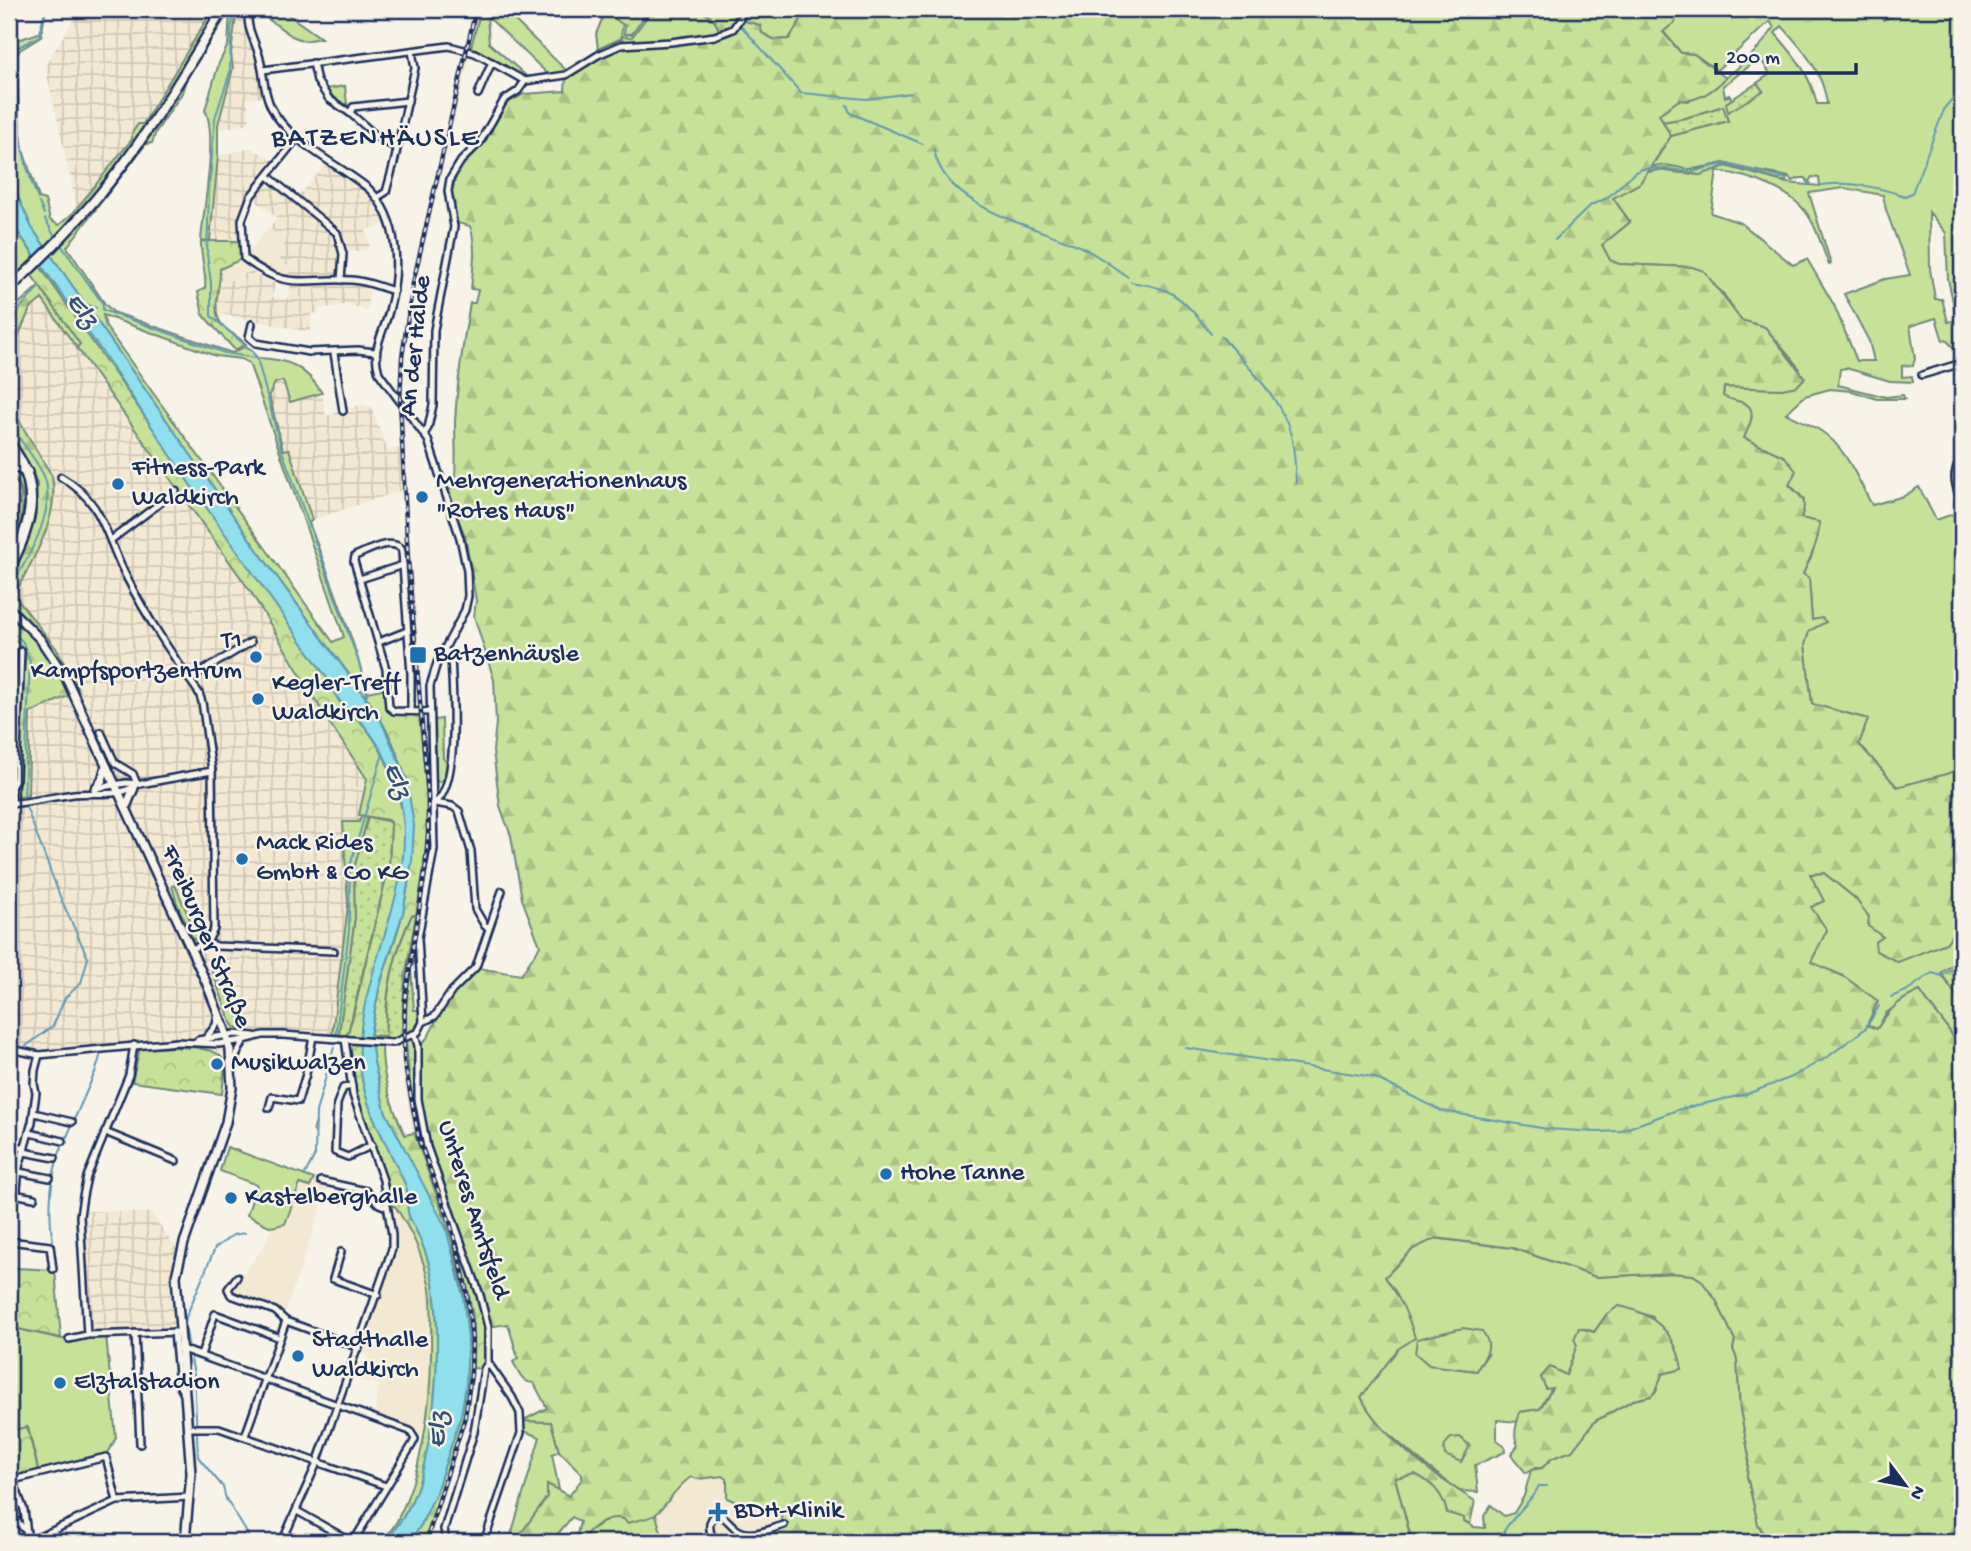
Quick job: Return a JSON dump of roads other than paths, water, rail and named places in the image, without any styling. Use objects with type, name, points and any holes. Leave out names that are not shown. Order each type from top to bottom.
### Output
[{"type":"highway","points":[[9,444],[27,472],[31,495],[29,518],[9,568]]},
{"type":"highway","points":[[9,463],[27,472]]},
{"type":"main road","points":[[9,289],[102,192],[128,158],[179,84],[223,9]]},
{"type":"street","points":[[249,9],[248,25],[263,70],[270,106],[283,124],[298,137],[355,177],[378,197],[389,219],[396,258],[394,291],[375,352],[379,373],[425,434],[460,538],[467,571],[468,596],[465,610],[431,682],[429,712],[435,803],[434,849],[418,938],[423,1022]]},
{"type":"street","points":[[263,70],[456,47],[525,80],[566,75],[598,55],[629,43],[671,42],[715,36],[733,29],[746,9]]},
{"type":"street","points":[[378,197],[386,192],[408,101],[415,68],[412,51]]},
{"type":"street","points":[[478,94],[492,62]]},
{"type":"street","points":[[313,63],[317,81],[329,99],[381,140],[397,148]]},
{"type":"street","name":"An der Halde","points":[[425,434],[433,405],[433,330],[454,227],[448,191],[450,179],[461,161],[481,142],[504,100],[518,91],[525,80]]},
{"type":"street","points":[[350,113],[353,107],[408,101]]},
{"type":"street","points":[[298,137],[251,197],[243,220],[244,258],[263,273],[285,281],[368,282],[394,291]]},
{"type":"street","points":[[268,176],[337,233],[343,254],[341,280]]},
{"type":"street","points":[[252,324],[249,338],[256,343],[309,352],[375,352]]},
{"type":"street","points":[[334,353],[343,411]]},
{"type":"street","points":[[1922,375],[1962,363]]},
{"type":"street","points":[[1960,499],[1954,483],[1956,468],[1962,458]]},
{"type":"street","points":[[61,477],[71,482],[93,503],[126,577],[202,702],[212,771],[214,926],[210,939],[191,949]]},
{"type":"street","points":[[111,540],[176,491]]},
{"type":"street","points":[[411,711],[401,548],[396,544],[380,546],[355,556],[354,561],[386,669],[389,707],[394,711],[429,712]]},
{"type":"street","points":[[360,579],[402,565]]},
{"type":"street","name":"Freiburger Straße","points":[[9,608],[40,639],[61,667],[219,1011],[228,1039],[232,1088],[226,1122],[177,1270],[179,1385],[182,1393],[186,1395]]},
{"type":"street","points":[[379,642],[407,631]]},
{"type":"street","points":[[189,679],[251,642]]},
{"type":"street","points":[[435,803],[445,792],[451,770],[453,742],[451,654],[444,650]]},
{"type":"street","points":[[21,651],[16,779],[11,787],[10,804],[93,790],[136,786],[212,771]]},
{"type":"street","points":[[101,732],[114,763],[133,774],[136,786],[125,807]]},
{"type":"street","points":[[93,790],[102,780],[106,766]]},
{"type":"street","points":[[435,803],[452,806],[459,811],[471,851],[475,909],[485,926],[489,927]]},
{"type":"street","points":[[12,1050],[39,1055],[91,1048],[256,1036],[313,1037],[384,1043],[401,1041],[415,1035],[423,1022],[435,1016],[452,991],[476,967],[502,891]]},
{"type":"street","points":[[206,943],[218,946],[334,951]]},
{"type":"street","points":[[206,1038],[216,1025],[219,1011]]},
{"type":"street","name":"Unteres Amtsfeld","points":[[415,1035],[418,1099],[427,1147],[481,1295],[488,1327],[488,1363],[484,1369],[474,1432],[444,1530],[446,1542]]},
{"type":"street","points":[[195,1041],[206,1038],[244,1040],[256,1036]]},
{"type":"street","points":[[269,1108],[272,1097],[298,1101],[313,1037]]},
{"type":"street","points":[[282,1542],[317,1463],[392,1249],[393,1235],[383,1180],[359,1116],[352,1086],[348,1039]]},
{"type":"street","points":[[232,1065],[244,1040]]},
{"type":"street","points":[[88,1335],[80,1216],[88,1177],[129,1075],[134,1045]]},
{"type":"street","points":[[9,1217],[12,1193],[34,1112],[37,1093],[34,1084],[35,1070],[39,1055]]},
{"type":"street","points":[[352,1086],[342,1088],[337,1104],[335,1152],[348,1157],[372,1145]]},
{"type":"street","points":[[34,1112],[72,1122]]},
{"type":"street","points":[[105,1132],[176,1161]]},
{"type":"street","points":[[30,1133],[63,1141]]},
{"type":"street","points":[[9,1145],[55,1158]]},
{"type":"street","points":[[19,1172],[50,1178]]},
{"type":"street","points":[[321,1181],[366,1191],[379,1204],[387,1207]]},
{"type":"street","points":[[12,1193],[34,1198]]},
{"type":"street","points":[[9,1241],[50,1246],[53,1269]]},
{"type":"street","points":[[341,1252],[332,1279],[378,1295]]},
{"type":"street","points":[[237,1277],[228,1288],[229,1293],[275,1311],[286,1321],[359,1348]]},
{"type":"street","points":[[198,1354],[215,1314],[280,1338]]},
{"type":"street","points":[[245,1436],[286,1321]]},
{"type":"street","points":[[69,1339],[88,1335],[177,1332]]},
{"type":"street","name":"Freiburger Straße","points":[[177,1332],[185,1349],[186,1395],[191,1427],[190,1497],[185,1542]]},
{"type":"street","points":[[135,1333],[140,1444]]},
{"type":"street","points":[[185,1349],[410,1431],[415,1439],[412,1445],[353,1542],[297,1511]]},
{"type":"street","points":[[484,1542],[521,1433],[522,1421],[512,1397],[488,1363]]},
{"type":"street","points":[[191,1427],[219,1428],[386,1486]]},
{"type":"street","points":[[27,1533],[24,1510],[12,1478],[106,1457],[117,1501]]},
{"type":"street","points":[[9,1513],[31,1541],[117,1501],[190,1497]]},
{"type":"street","points":[[715,1542],[709,1527],[712,1518],[718,1513],[744,1533],[752,1534],[784,1525]]},
{"type":"water","name":"Elz","points":[[9,164],[18,197],[32,228],[258,551],[379,716],[406,777],[414,825],[412,861],[403,913],[380,984],[370,1035],[385,1111],[446,1228],[463,1295],[468,1338],[466,1385],[461,1415],[435,1495],[421,1525],[409,1542],[384,1542],[411,1503],[426,1453],[432,1422],[437,1356],[435,1296],[427,1256],[409,1214],[406,1186],[368,1102],[361,1072],[360,1039],[364,1007],[391,913],[404,849],[403,816],[398,791],[378,744],[335,694],[327,678],[187,480],[18,232],[9,211]]},
{"type":"waterway","points":[[38,199],[22,146],[17,110],[15,55],[17,48],[40,36],[45,9]]},
{"type":"waterway","points":[[235,9],[231,29],[230,72],[215,118],[209,193],[207,254],[211,283],[211,316],[257,358],[281,448],[358,660],[367,692],[365,699]]},
{"type":"waterway","points":[[733,9],[734,18],[801,93],[866,99],[911,93]]},
{"type":"waterway","points":[[1822,185],[1864,186],[1905,196],[1912,193],[1945,107],[1956,95],[1962,98]]},
{"type":"waterway","points":[[847,105],[850,113],[923,144]]},
{"type":"waterway","points":[[934,149],[941,169],[954,186],[971,200],[1014,221],[1084,248],[1128,277]]},
{"type":"waterway","points":[[1555,240],[1591,205],[1607,198],[1635,172],[1643,169],[1693,172],[1728,165],[1787,179]]},
{"type":"waterway","points":[[1807,185],[1811,183]]},
{"type":"waterway","points":[[39,203],[44,214]]},
{"type":"waterway","points":[[45,219],[55,237]]},
{"type":"waterway","name":"Elz","points":[[61,245],[103,304],[103,310],[225,353],[256,358]]},
{"type":"waterway","points":[[1131,282],[1159,288],[1175,296],[1211,334]]},
{"type":"waterway","points":[[9,326],[38,288]]},
{"type":"waterway","name":"Elz","points":[[84,304],[96,308]]},
{"type":"waterway","points":[[1222,337],[1262,382],[1279,407],[1291,435],[1296,484]]},
{"type":"waterway","points":[[9,424],[31,454],[47,487],[47,502],[39,532],[11,587]]},
{"type":"waterway","points":[[9,629],[23,642],[30,662],[24,799]]},
{"type":"waterway","name":"Elz","points":[[336,1034],[349,930],[350,866],[383,753]]},
{"type":"waterway","points":[[22,1049],[53,1026],[65,998],[81,983],[88,958],[61,899],[25,804]]},
{"type":"waterway","points":[[1962,962],[1957,978],[1962,995]]},
{"type":"waterway","points":[[1891,997],[1906,991],[1932,973],[1942,976],[1960,963]]},
{"type":"waterway","points":[[1186,1048],[1373,1077],[1442,1111],[1547,1129],[1620,1131],[1680,1109],[1747,1094],[1792,1077],[1829,1056],[1866,1028],[1879,1006]]},
{"type":"waterway","points":[[305,1174],[315,1155],[316,1112],[334,1047]]},
{"type":"waterway","points":[[74,1120],[102,1050]]},
{"type":"waterway","points":[[12,1065],[18,1052]]},
{"type":"waterway","points":[[9,1069],[12,1068],[13,1055],[17,1053]]},
{"type":"waterway","points":[[315,1133],[313,1130],[316,1123]]},
{"type":"waterway","points":[[66,1139],[72,1125]]},
{"type":"waterway","points":[[53,1245],[51,1193],[63,1144]]},
{"type":"waterway","points":[[245,1233],[233,1235],[215,1248],[186,1317],[185,1326],[194,1375],[198,1457],[223,1487],[226,1499],[250,1542]]},
{"type":"waterway","points":[[9,1269],[14,1290],[9,1311]]},
{"type":"waterway","points":[[1499,1542],[1502,1534],[1539,1486],[1547,1486]]},
{"type":"railway","points":[[426,1542],[465,1417],[471,1375],[472,1339],[462,1269],[450,1222],[419,1140],[404,1060],[405,999],[425,872],[428,795],[408,560],[400,402],[402,357],[413,283],[476,9]]},
{"type":"place","name":"Fitness-Park Waldkirch","points":[[118,484]]},
{"type":"place","name":"Mehrgenerationenhaus \"Rotes Haus\"","points":[[422,497]]},
{"type":"place","name":"Batzenhäusle","points":[[418,655]]},
{"type":"place","name":"T1 Kampfsportzentrum","points":[[256,657]]},
{"type":"place","name":"Kegler-Treff Waldkirch","points":[[258,699]]},
{"type":"place","name":"Mack Rides GmbH & Co KG","points":[[242,859]]},
{"type":"place","name":"Musikwalzen","points":[[217,1064]]},
{"type":"place","name":"Hohe Tanne","points":[[886,1174]]},
{"type":"place","name":"Kastelberghalle","points":[[231,1198]]},
{"type":"place","name":"Stadthalle Waldkirch","points":[[298,1356]]},
{"type":"place","name":"Elztalstadion","points":[[60,1383]]},
{"type":"place","name":"BDH-Klinik","points":[[718,1512]]},
{"type":"district","name":"BATZENHÄUSLE","points":[[376,139]]}]
